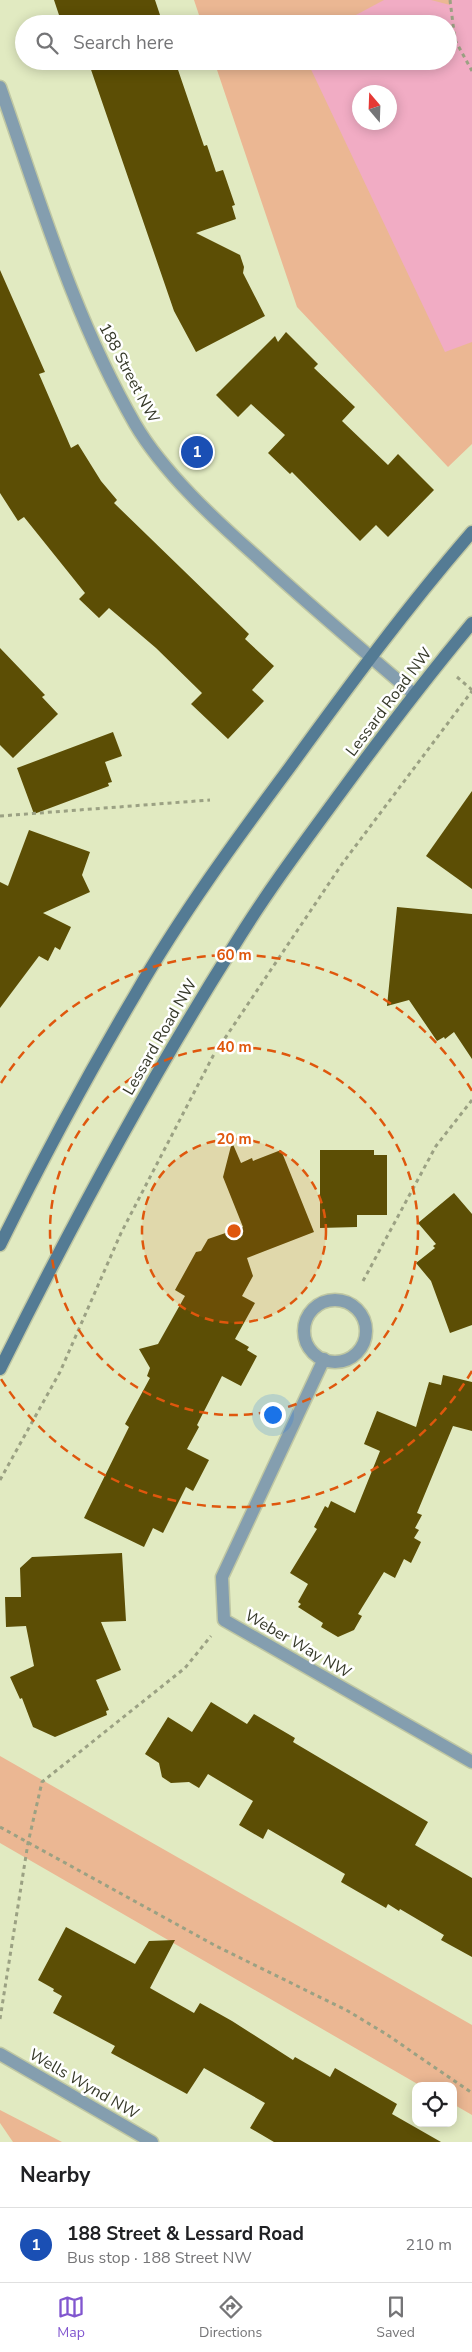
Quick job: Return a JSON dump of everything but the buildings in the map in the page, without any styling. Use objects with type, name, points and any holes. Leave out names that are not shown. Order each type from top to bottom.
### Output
[{"type":"main road","points":[[0,1245],[70,1110],[135,994],[237,839],[370,657],[472,532]]},
{"type":"main road","name":"Lessard Road NW","points":[[0,1369],[78,1217],[189,1018],[289,863],[414,694],[472,623]]},
{"type":"street","name":"188 Street NW","points":[[0,87],[80,314],[135,425],[174,476],[220,524],[336,629],[414,694]]},
{"type":"street","points":[[344,1301],[360,1312],[366,1330],[364,1340],[353,1356],[334,1362],[324,1359],[315,1354],[308,1346],[304,1336],[304,1325],[314,1307],[323,1302],[344,1301]]},
{"type":"street","name":"Weber Way NW","points":[[324,1359],[222,1577],[224,1620],[472,1762]]},
{"type":"street","name":"Wells Wynd NW","points":[[0,2054],[152,2142]]},
{"type":"path","points":[[450,0],[452,15]]},
{"type":"path","points":[[457,44],[472,71]]},
{"type":"path","points":[[0,1480],[60,1372],[122,1233],[213,1056],[342,864],[472,691]]},
{"type":"path","points":[[0,816],[210,800]]},
{"type":"path","points":[[363,1281],[436,1146],[472,1100]]},
{"type":"path","points":[[0,2019],[28,1843],[42,1782],[184,1668],[224,1620]]},
{"type":"path","points":[[0,1827],[216,1946],[348,2012],[386,2034],[472,2093]]},
{"type":"shaded area","points":[[194,0],[472,0],[472,444],[448,467],[297,307],[217,70],[457,70],[457,15],[199,15]]},
{"type":"shaded area","points":[[384,0],[431,0],[450,5],[452,0],[472,0],[472,342],[445,352],[311,70],[457,70],[457,15],[356,15]]},
{"type":"shaded area","points":[[0,1756],[472,2025],[472,2115],[457,2106],[457,2082],[414,2082],[0,1843]]},
{"type":"shaded area","points":[[0,2110],[62,2142],[13,2142],[0,2123]]},
{"type":"place","name":"188 Street & Lessard Road","points":[[197,452]]}]
